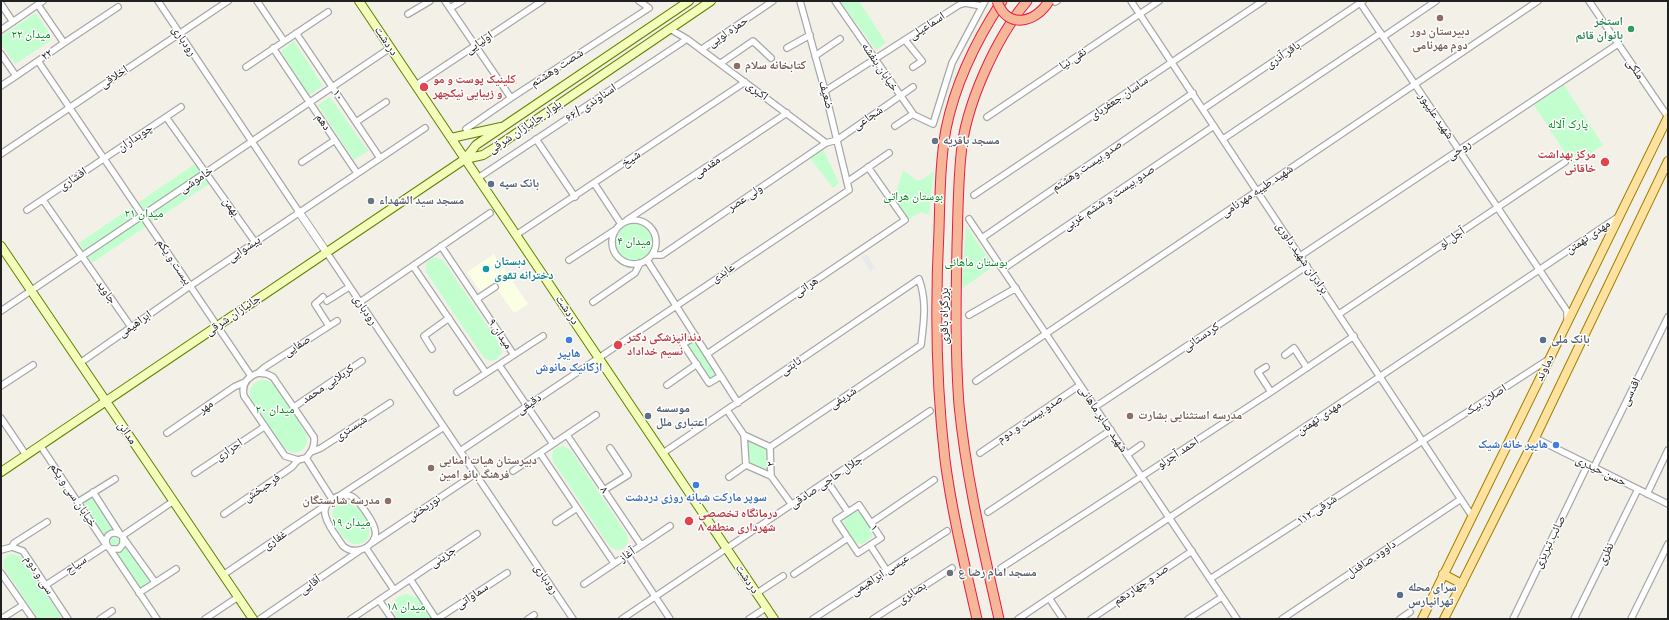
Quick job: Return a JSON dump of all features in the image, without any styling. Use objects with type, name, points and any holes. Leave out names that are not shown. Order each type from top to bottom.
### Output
[{"type":"highway","points":[[997,1],[1001,9],[1008,17],[1023,20],[1038,15],[1054,1]]},
{"type":"highway","name":"بزرگراه باقری","points":[[977,619],[956,525],[946,461],[940,406],[937,337],[938,256],[943,152],[946,128],[962,76],[982,35],[1002,1]]},
{"type":"highway","name":"بزرگراه باقری","points":[[999,619],[977,523],[965,458],[959,404],[956,336],[960,155],[971,110],[987,68],[1005,33],[1017,13],[1027,1]]},
{"type":"main road","name":"دردشت","points":[[359,1],[774,619]]},
{"type":"main road","name":"بلوار جانبازان شرقی","points":[[465,159],[476,145],[689,1]]},
{"type":"main road","name":"بلوار جانبازان شرقی","points":[[465,159],[483,155],[496,147],[711,1]]},
{"type":"main road","name":"دماوند","points":[[1422,619],[1668,117]]},
{"type":"main road","points":[[451,138],[504,127]]},
{"type":"main road","name":"جانبازان شرقی","points":[[1,472],[465,159]]},
{"type":"main road","name":"دماوند","points":[[1444,619],[1535,438],[1668,161]]},
{"type":"main road","name":"مدائن","points":[[1,246],[252,619]]},
{"type":"main road","points":[[1444,574],[1462,584]]},
{"type":"street","points":[[1,30],[43,1]]},
{"type":"street","name":"رودباری","points":[[158,1],[573,619]]},
{"type":"street","name":"اخلاقی","points":[[1,154],[228,1]]},
{"type":"street","points":[[257,1],[284,41]]},
{"type":"street","points":[[408,14],[430,1]]},
{"type":"street","points":[[445,1],[511,98]]},
{"type":"street","points":[[450,8],[462,1]]},
{"type":"street","name":"اولیایی","points":[[416,85],[542,1]]},
{"type":"street","name":"شصت وهشتم","points":[[466,129],[649,8],[639,1]]},
{"type":"street","name":"حمزه لویی","points":[[702,49],[773,1]]},
{"type":"street","name":"ضعیف","points":[[800,1],[825,92],[849,190]]},
{"type":"street","name":"خیابان بنفشه","points":[[835,1],[913,114],[933,124],[952,63],[983,4]]},
{"type":"street","name":"برادران شهید داوری","points":[[1132,1],[1472,516]]},
{"type":"street","name":"نقی نیا","points":[[987,117],[1159,1]]},
{"type":"street","name":"ساسان جعفربای","points":[[974,194],[1263,1]]},
{"type":"street","points":[[1223,139],[1436,1]]},
{"type":"street","name":"شهید طیبه مهرنامی","points":[[976,381],[1538,1]]},
{"type":"street","name":"ملکی","points":[[1589,1],[1668,117]]},
{"type":"street","name":"شهید علیپور","points":[[1361,2],[1567,311],[1568,322]]},
{"type":"street","name":"باقر آذری","points":[[1203,109],[1361,2]]},
{"type":"street","name":"اسماعیلی","points":[[825,92],[959,5],[965,3],[983,4]]},
{"type":"street","points":[[1,4],[13,22]]},
{"type":"street","name":"۲۲","points":[[1,86],[64,43],[38,5]]},
{"type":"street","points":[[64,43],[118,7]]},
{"type":"street","points":[[246,67],[328,12]]},
{"type":"street","points":[[670,29],[687,39]]},
{"type":"street","name":"۱۰","points":[[296,33],[380,158]]},
{"type":"street","points":[[787,48],[810,35]]},
{"type":"street","name":"اکبری","points":[[687,39],[826,143]]},
{"type":"street","name":"اسناوندی /۶۶","points":[[478,178],[687,39]]},
{"type":"street","points":[[815,56],[840,39]]},
{"type":"street","points":[[905,40],[922,61],[913,67]]},
{"type":"street","points":[[721,63],[753,41],[771,58]]},
{"type":"street","name":"روحی","points":[[1300,256],[1618,44]]},
{"type":"street","name":"دهم","points":[[273,48],[357,173]]},
{"type":"street","name":"خاموشی","points":[[1,311],[390,48]]},
{"type":"street","points":[[1,54],[16,76]]},
{"type":"street","name":"بیست و یکم","points":[[38,61],[251,376]]},
{"type":"street","name":"شیخ","points":[[516,235],[745,82]]},
{"type":"street","name":"شجاعی","points":[[837,140],[913,87]]},
{"type":"street","name":"صدو بیست وهشتم","points":[[982,238],[1193,93]]},
{"type":"street","points":[[356,122],[386,102]]},
{"type":"street","name":"چوبداران","points":[[104,158],[181,107]]},
{"type":"street","name":"مقدمی","points":[[627,220],[787,113]]},
{"type":"street","points":[[895,126],[913,114]]},
{"type":"street","name":"چوبداران","points":[[166,117],[206,173]]},
{"type":"street","name":"صدو بیست و ششم غربی","points":[[1003,269],[1214,126]]},
{"type":"street","points":[[357,173],[425,128]]},
{"type":"street","points":[[536,139],[575,197]]},
{"type":"street","points":[[302,162],[335,140]]},
{"type":"street","name":"ولی عصر","points":[[652,255],[662,255],[826,143],[837,140]]},
{"type":"street","points":[[847,182],[889,153]]},
{"type":"street","name":"افشاری","points":[[27,210],[104,158]]},
{"type":"street","name":"آجل لو","points":[[1339,314],[1565,162]]},
{"type":"street","name":"هراتی","points":[[707,354],[905,220],[868,167]]},
{"type":"street","name":"بهمن","points":[[206,173],[255,242]]},
{"type":"street","name":"پیشوایی","points":[[190,286],[357,173]]},
{"type":"street","points":[[594,184],[621,224]]},
{"type":"street","name":"عابدی","points":[[598,357],[849,190]]},
{"type":"street","points":[[43,200],[81,257]]},
{"type":"street","points":[[360,302],[490,213]]},
{"type":"street","name":"مهدی تهمتن","points":[[1018,619],[1620,216]]},
{"type":"street","name":"شهید صابر ماهانی","points":[[969,219],[1237,619]]},
{"type":"street","points":[[569,260],[615,230],[627,220],[641,220],[652,228],[656,242],[652,255],[647,260],[632,264],[619,258],[614,251],[612,244],[612,236],[615,230]]},
{"type":"street","name":"میدان ۹","points":[[441,246],[514,355],[456,392]]},
{"type":"street","name":"جاوید","points":[[81,257],[131,327]]},
{"type":"street","points":[[647,260],[738,403]]},
{"type":"street","points":[[593,302],[635,273],[640,263]]},
{"type":"street","points":[[413,266],[486,373]]},
{"type":"street","name":"کردستانی","points":[[1096,407],[1307,266]]},
{"type":"street","name":"ثابتی","points":[[663,453],[919,279],[923,290],[925,305],[921,344],[915,349]]},
{"type":"street","name":"ابراهیمی","points":[[80,363],[190,286]]},
{"type":"street","points":[[329,326],[315,304],[350,287]]},
{"type":"street","points":[[477,299],[495,287]]},
{"type":"street","points":[[969,315],[1016,288]]},
{"type":"street","name":"اقدسی","points":[[1594,468],[1668,317]]},
{"type":"street","points":[[432,349],[424,336],[449,318]]},
{"type":"street","name":"صفایی","points":[[251,376],[258,373],[337,321]]},
{"type":"street","points":[[514,355],[543,336]]},
{"type":"street","points":[[696,336],[683,344],[709,383],[721,376]]},
{"type":"street","name":"احمد آجرلو","points":[[1001,568],[1271,392],[1354,336]]},
{"type":"street","points":[[1284,355],[1294,348],[1307,368]]},
{"type":"street","name":"شریفی","points":[[770,447],[915,349]]},
{"type":"street","name":"دقیقی","points":[[460,451],[598,357]]},
{"type":"street","name":"اصلان بیک","points":[[1423,441],[1549,359]]},
{"type":"street","name":"کربلایی محمد","points":[[294,407],[362,361]]},
{"type":"street","points":[[667,385],[697,364]]},
{"type":"street","points":[[1,386],[33,365]]},
{"type":"street","points":[[499,365],[553,444]]},
{"type":"street","points":[[1266,367],[1258,372],[1271,392]]},
{"type":"street","points":[[245,382],[242,389],[244,396],[285,456],[298,460],[306,458],[311,452],[314,444],[314,437],[273,377],[267,374],[258,373]]},
{"type":"street","name":"مهر","points":[[167,433],[234,387],[245,382],[251,376]]},
{"type":"street","name":"صدو بیست و دوم","points":[[980,453],[1080,385]]},
{"type":"street","name":"شبستری","points":[[311,452],[321,448],[390,403]]},
{"type":"street","points":[[727,410],[744,435]]},
{"type":"street","name":"جلال حاجی صادقی","points":[[622,619],[930,411]]},
{"type":"street","points":[[513,471],[596,415]]},
{"type":"street","points":[[1,418],[26,455]]},
{"type":"street","name":"احراری","points":[[195,473],[264,427]]},
{"type":"street","points":[[341,495],[353,497],[374,525],[376,532],[372,543],[363,549],[349,550],[342,545],[326,521],[324,510],[327,504],[332,499],[341,495],[444,428]]},
{"type":"street","points":[[988,512],[1111,430]]},
{"type":"street","name":"۸","points":[[567,435],[641,545]]},
{"type":"street","name":"۲","points":[[744,435],[770,447],[771,476],[746,465],[744,435]]},
{"type":"street","name":"حسن حیدری","points":[[1535,438],[1668,504]]},
{"type":"street","name":"۱۱۲ شرقی","points":[[1210,579],[1423,441]]},
{"type":"street","name":"خیابان سی و یکم","points":[[40,445],[157,619]]},
{"type":"street","points":[[1127,455],[1141,445]]},
{"type":"street","points":[[604,490],[628,474],[610,448]]},
{"type":"street","points":[[1647,494],[1668,450]]},
{"type":"street","points":[[540,453],[614,563]]},
{"type":"street","points":[[306,458],[332,499]]},
{"type":"street","name":"فرحبخش","points":[[224,514],[292,467],[298,460]]},
{"type":"street","name":"صائب تبریزی","points":[[1513,619],[1588,464]]},
{"type":"street","points":[[729,478],[746,465]]},
{"type":"street","name":"نوربخش","points":[[372,543],[475,474]]},
{"type":"street","points":[[771,476],[792,504]]},
{"type":"street","points":[[78,502],[115,479]]},
{"type":"street","points":[[871,523],[934,480]]},
{"type":"street","points":[[827,481],[848,512]]},
{"type":"street","name":"نظری","points":[[1574,619],[1638,489]]},
{"type":"street","points":[[94,492],[122,536],[155,582]]},
{"type":"street","name":"داوود صافدل","points":[[1282,619],[1461,499]]},
{"type":"street","points":[[122,536],[172,502]]},
{"type":"street","name":"غفاری","points":[[223,575],[327,504]]},
{"type":"street","name":"۱","points":[[859,505],[871,523],[881,538],[858,553],[836,520],[859,505]]},
{"type":"street","points":[[556,522],[577,508]]},
{"type":"street","points":[[12,547],[14,543],[47,522]]},
{"type":"street","name":"آغاز","points":[[584,584],[670,526]]},
{"type":"street","name":"عیسی ابراهیمی","points":[[813,619],[947,531]]},
{"type":"street","points":[[114,532],[122,536],[123,544],[119,549],[108,546],[106,539],[109,534],[114,532]]},
{"type":"street","name":"جزینی","points":[[351,619],[477,534]]},
{"type":"street","points":[[794,574],[848,538]]},
{"type":"street","points":[[1631,619],[1668,544]]},
{"type":"street","points":[[870,545],[887,571]]},
{"type":"street","name":"سیاح","points":[[46,586],[108,546]]},
{"type":"street","name":"سی و دوم","points":[[1,550],[12,547],[23,551],[68,619]]},
{"type":"street","points":[[363,549],[394,590]]},
{"type":"street","name":"آقایی","points":[[260,619],[363,549]]},
{"type":"street","name":"صد و چهاردهم","points":[[1091,619],[1192,551]]},
{"type":"street","points":[[627,554],[670,619]]},
{"type":"street","points":[[139,593],[176,568]]},
{"type":"street","name":"بصائری","points":[[873,619],[952,568]]},
{"type":"street","points":[[1,573],[32,619]]},
{"type":"street","name":"سماواتی","points":[[437,619],[507,573]]},
{"type":"street","points":[[757,593],[783,576]]},
{"type":"street","points":[[410,579],[437,619]]},
{"type":"street","points":[[205,619],[238,597]]},
{"type":"street","points":[[1188,619],[1222,597]]},
{"type":"street","points":[[1049,598],[1063,619]]},
{"type":"street","points":[[379,600],[392,619]]},
{"type":"street","points":[[1,619],[23,605]]},
{"type":"street","points":[[750,619],[767,608]]},
{"type":"street","points":[[100,619],[112,610]]},
{"type":"street","points":[[1400,619],[1410,612]]},
{"type":"street","points":[[528,619],[534,615]]},
{"type":"shaded area","points":[[494,254],[528,304],[514,313],[493,283],[480,291],[467,272]]},
{"type":"shaded area","points":[[867,254],[875,268],[870,271],[861,257]]},
{"type":"green space","points":[[840,1],[859,1],[886,43],[876,50]]},
{"type":"green space","name":"میدان ۲۲","points":[[36,13],[53,39],[15,64],[1,44],[1,36]]},
{"type":"green space","points":[[294,41],[323,86],[309,95],[281,51]]},
{"type":"green space","name":"پارک آلاله","points":[[1564,85],[1603,145],[1573,165],[1534,105]]},
{"type":"green space","points":[[330,97],[368,151],[354,160],[318,105]]},
{"type":"green space","points":[[823,149],[839,183],[833,188],[810,158]]},
{"type":"green space","name":"میدان ۲۱","points":[[195,164],[209,184],[92,263],[79,243]]},
{"type":"green space","name":"بوستان هراتی","points":[[903,170],[917,181],[923,179],[934,171],[929,215],[921,212],[909,219],[890,195],[897,190]]},
{"type":"green space","name":"میدان ۴","points":[[634,224],[644,227],[649,232],[652,242],[649,252],[644,257],[634,260],[624,257],[619,252],[616,242],[619,232],[624,227]]},
{"type":"green space","name":"بوستان ماهانی","points":[[966,226],[994,266],[961,289]]},
{"type":"green space","points":[[435,257],[443,260],[501,346],[502,353],[497,359],[490,361],[484,358],[426,272],[425,267],[427,263],[430,259]]},
{"type":"green space","points":[[695,339],[718,375],[710,380],[687,344]]},
{"type":"green space","name":"میدان ۲۰","points":[[265,380],[274,384],[306,433],[307,443],[303,449],[298,452],[289,452],[286,450],[251,399],[250,391],[253,385],[258,381]]},
{"type":"green space","points":[[748,440],[768,449],[768,470],[750,462]]},
{"type":"green space","points":[[564,446],[572,452],[627,535],[628,542],[624,548],[617,550],[610,547],[553,461],[552,455],[554,450],[558,447]]},
{"type":"green space","points":[[93,494],[152,582],[140,590],[80,502]]},
{"type":"green space","name":"میدان ۱۹","points":[[347,501],[358,509],[367,522],[369,536],[365,541],[358,544],[352,543],[345,539],[335,524],[333,509],[338,503]]},
{"type":"green space","points":[[855,511],[860,513],[873,531],[872,537],[862,544],[855,543],[843,524],[844,518]]},
{"type":"green space","points":[[12,554],[20,556],[63,619],[38,619],[4,568],[3,563],[5,559]]},
{"type":"green space","name":"میدان ۱۸","points":[[408,594],[417,598],[431,619],[398,619],[394,610],[394,602],[399,597]]},
{"type":"place","name":"دبیرستان دور دوم مهرنامی","points":[[1440,18]]},
{"type":"place","name":"استخر بانوان قائم","points":[[1631,29]]},
{"type":"place","name":"کتابخانه سلام","points":[[737,66]]},
{"type":"place","name":"کلینیک پوست و مو و زیبایی نیکچهر","points":[[424,87]]},
{"type":"place","name":"مسجد باقریه","points":[[935,141]]},
{"type":"place","name":"مرکز بهداشت خاقانی","points":[[1605,162]]},
{"type":"place","name":"بانک سپه","points":[[491,184]]},
{"type":"place","name":"مسجد سید الشهداء","points":[[371,201]]},
{"type":"place","name":"دبستان دخترانه تقوی","points":[[486,269]]},
{"type":"place","name":"هایپر ارگانیک مانوش","points":[[569,340]]},
{"type":"place","name":"بانک ملی","points":[[1543,340]]},
{"type":"place","name":"دندانپزشکی دکتر نسیم خداداد","points":[[618,345]]},
{"type":"place","name":"موسسه اعتباری ملل","points":[[648,416]]},
{"type":"place","name":"مدرسه استثنایی بشارت","points":[[1130,416]]},
{"type":"place","name":"هایپر خانه شیک","points":[[1556,445]]},
{"type":"place","name":"دبیرستان هیات امنایی فرهنگ بانو امین","points":[[431,468]]},
{"type":"place","name":"سوپر مارکت شبانه روزی دردشت","points":[[696,485]]},
{"type":"place","name":"مدرسه شایستگان","points":[[388,501]]},
{"type":"place","name":"درمانگاه تخصصی شهرداری منطقه ۸","points":[[689,521]]},
{"type":"place","name":"مسجد امام رضا ع","points":[[950,573]]},
{"type":"place","name":"سرای محله تهرانپارس","points":[[1400,595]]}]
